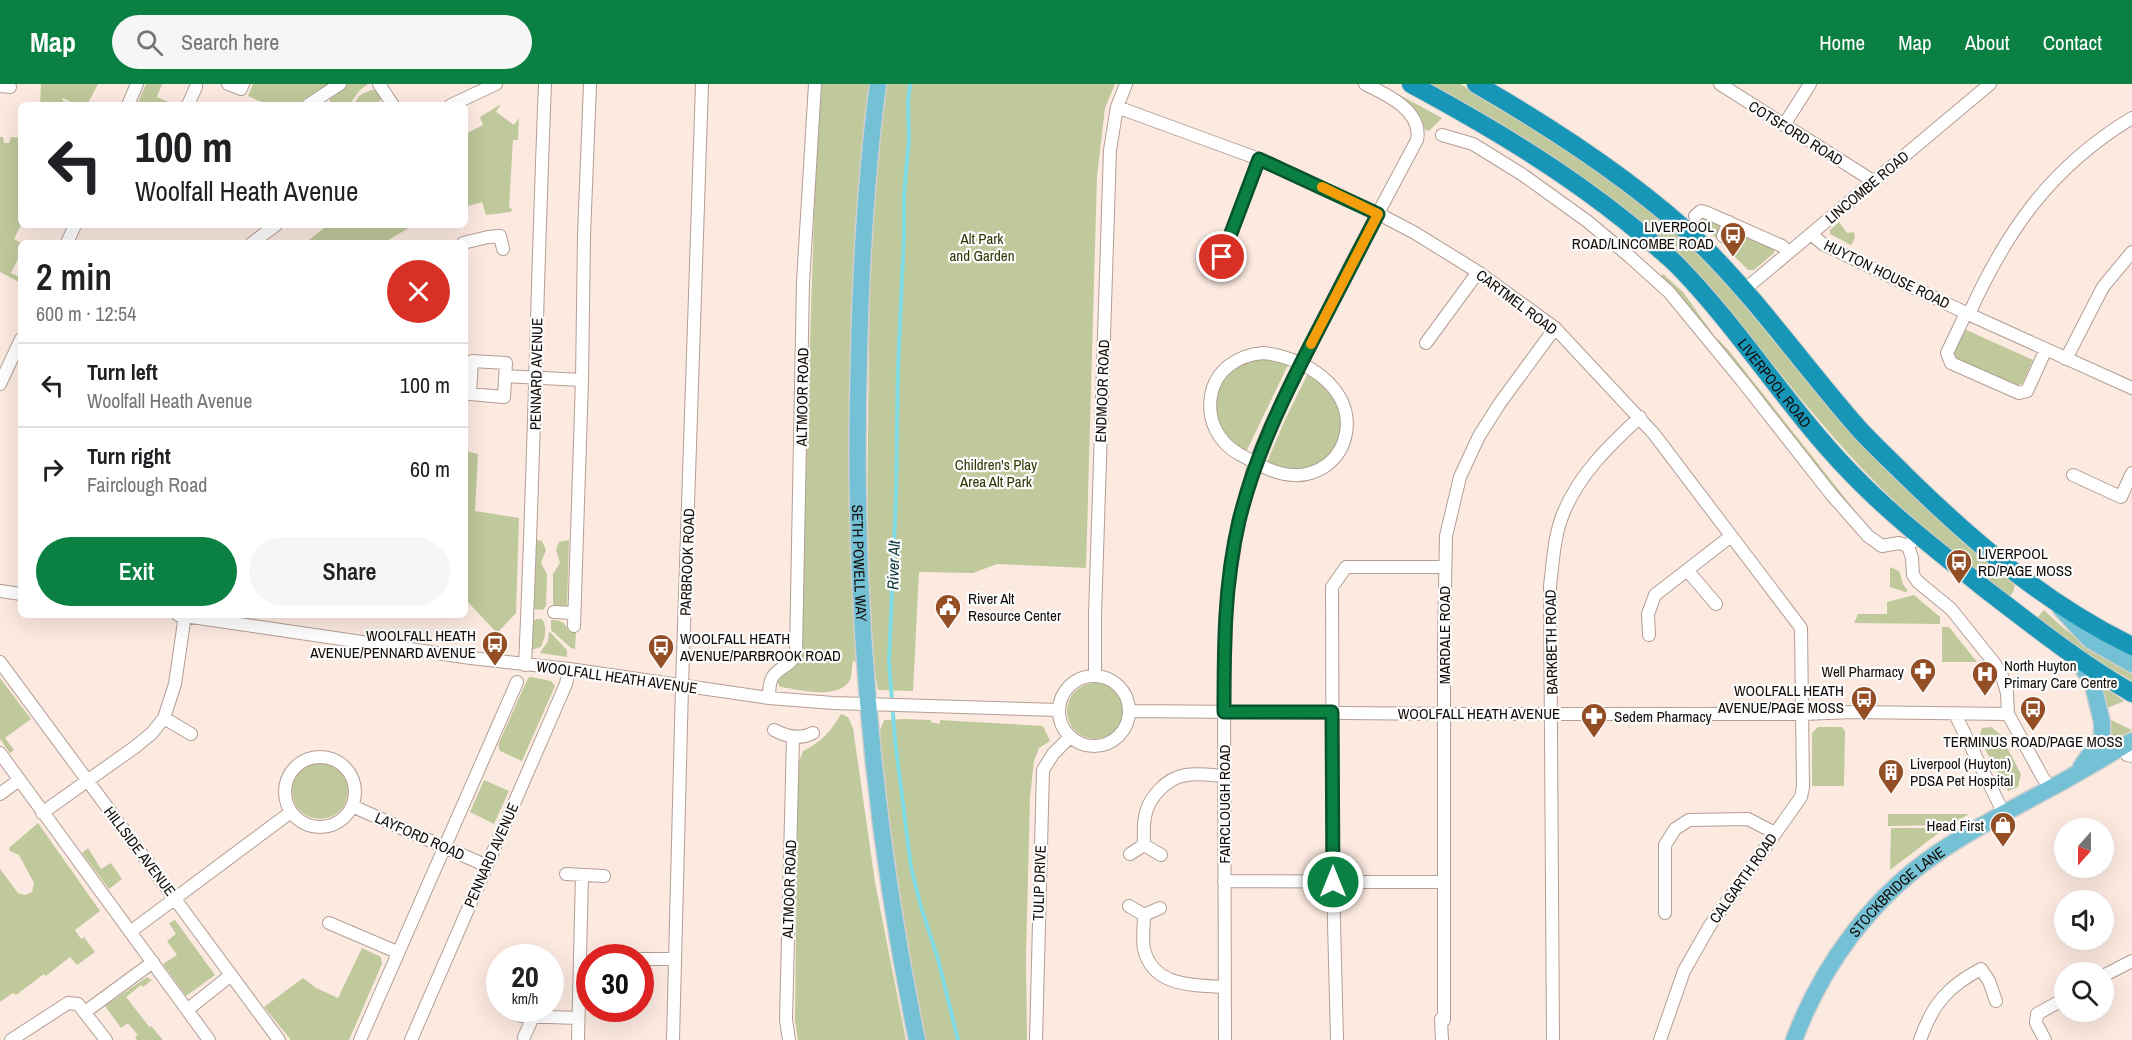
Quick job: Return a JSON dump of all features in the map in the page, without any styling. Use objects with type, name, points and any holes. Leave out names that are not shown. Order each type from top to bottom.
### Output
[{"type":"highway","name":"LIVERPOOL ROAD","points":[[1411,84],[1572,180],[1677,266],[1712,304],[1808,425],[1913,541],[2073,656],[2132,693]]},
{"type":"highway","points":[[1476,84],[1535,118],[1640,192],[1703,247],[1744,290],[1862,431],[1942,512],[2054,602],[2132,646]]},
{"type":"main road","name":"SETH POWELL WAY","points":[[878,84],[865,204],[857,405],[858,516],[864,664],[895,923],[917,1040]]},
{"type":"main road","points":[[2054,602],[2090,640],[2132,664]]},
{"type":"main road","points":[[2073,656],[2091,681],[2102,722],[2102,737],[2077,772]]},
{"type":"main road","name":"STOCKBRIDGE LANE","points":[[1794,1040],[1817,988],[1832,963],[1866,916],[1901,882],[1938,852],[2003,812],[2077,772],[2131,751]]},
{"type":"street","points":[[129,102],[137,84]]},
{"type":"street","points":[[228,84],[241,89],[243,84]]},
{"type":"street","points":[[313,102],[340,84]]},
{"type":"street","points":[[379,84],[391,102]]},
{"type":"street","points":[[457,102],[496,84]]},
{"type":"street","name":"PENNARD AVENUE","points":[[525,665],[545,84]]},
{"type":"street","points":[[554,612],[574,620],[590,84]]},
{"type":"street","name":"PARBROOK ROAD","points":[[673,1040],[702,84]]},
{"type":"street","name":"ALTMOOR ROAD","points":[[769,698],[771,680],[774,675],[791,663],[796,652],[803,282],[814,84]]},
{"type":"street","points":[[1117,107],[1126,84]]},
{"type":"street","name":"FAIRCLOUGH ROAD","points":[[1225,1040],[1224,712],[1227,609],[1232,561],[1238,523],[1255,463],[1270,427],[1419,133],[1416,122],[1391,96],[1365,84]]},
{"type":"street","name":"COTSFORD ROAD","points":[[1720,84],[1873,181]]},
{"type":"street","points":[[1784,125],[1810,84]]},
{"type":"street","name":"LINCOMBE ROAD","points":[[1744,290],[1990,84]]},
{"type":"street","points":[[189,102],[196,87]]},
{"type":"street","name":"CARTMEL ROAD","points":[[1117,107],[1259,159],[1378,214],[1415,233],[1478,272],[1555,328],[1640,417],[1802,628],[1803,714]]},
{"type":"street","name":"ENDMOOR ROAD","points":[[1095,676],[1110,161],[1117,107]]},
{"type":"street","points":[[1967,313],[2002,248],[2029,209],[2071,164],[2132,118]]},
{"type":"street","points":[[1442,135],[1473,144],[1522,175],[1587,221],[1629,256],[1668,292],[1743,382],[1831,494],[1868,536],[1882,546],[1913,541],[1913,574],[1918,582],[1951,609],[1995,664],[2002,676],[2007,693],[2008,714],[2043,778],[2051,788]]},
{"type":"street","points":[[1222,257],[1259,159]]},
{"type":"street","points":[[1695,216],[1705,212],[1782,246],[1788,252]]},
{"type":"street","points":[[1723,236],[1729,222]]},
{"type":"street","points":[[256,240],[272,228]]},
{"type":"street","name":"HUYTON HOUSE ROAD","points":[[1810,234],[1823,244],[1967,313],[2132,388]]},
{"type":"street","points":[[468,242],[500,236],[503,249]]},
{"type":"street","points":[[2066,359],[2103,287],[2132,252]]},
{"type":"street","points":[[1426,343],[1478,272]]},
{"type":"street","name":"HUYTON HOUSE ROAD","points":[[1967,313],[1947,353],[1951,363],[2019,393],[2027,391],[2046,350]]},
{"type":"street","name":"MARDALE ROAD","points":[[1442,1040],[1441,1019],[1444,1020],[1446,536],[1460,477],[1474,446],[1500,403],[1555,328]]},
{"type":"street","points":[[0,384],[18,345]]},
{"type":"street","points":[[1252,354],[1274,354],[1300,364],[1324,378],[1342,400],[1347,426],[1341,449],[1322,469],[1295,476],[1281,474],[1255,463],[1235,452],[1218,435],[1212,423],[1210,411],[1212,389],[1223,370],[1233,362],[1252,354]]},
{"type":"street","points":[[505,376],[582,380]]},
{"type":"street","name":"BARKBETH ROAD","points":[[1553,1040],[1550,586],[1554,545],[1563,514],[1576,488],[1593,463],[1640,417]]},
{"type":"street","points":[[2073,475],[2127,500],[2132,473]]},
{"type":"street","points":[[1649,635],[1648,614],[1655,595],[1731,536]]},
{"type":"street","points":[[1337,1040],[1333,882],[1332,587],[1346,567],[1445,567]]},
{"type":"street","points":[[1687,570],[1716,604]]},
{"type":"street","points":[[0,591],[18,594]]},
{"type":"street","points":[[42,813],[135,747],[152,733],[164,718],[175,684],[182,618]]},
{"type":"street","name":"WOOLFALL HEATH AVENUE","points":[[203,618],[769,698],[886,705],[1059,710]]},
{"type":"street","name":"HILLSIDE AVENUE","points":[[0,662],[279,1040]]},
{"type":"street","name":"PENNARD AVENUE","points":[[411,1040],[566,684],[569,669]]},
{"type":"street","points":[[1095,676],[1115,683],[1127,700],[1129,711],[1127,723],[1112,741],[1101,746],[1089,746],[1070,737],[1063,728],[1059,710],[1061,699],[1074,682],[1084,677],[1095,676]]},
{"type":"street","points":[[360,1040],[517,682]]},
{"type":"street","name":"WOOLFALL HEATH AVENUE","points":[[1129,711],[1444,714],[1853,712],[2008,714]]},
{"type":"street","name":"CALGARTH ROAD","points":[[1660,1040],[1684,971],[1713,921],[1798,803],[1802,794],[1803,714]]},
{"type":"street","points":[[1955,714],[2003,812]]},
{"type":"street","points":[[164,718],[191,734]]},
{"type":"street","points":[[774,730],[793,737],[813,733]]},
{"type":"street","name":"ALTMOOR ROAD","points":[[789,1040],[786,1020],[793,737]]},
{"type":"street","name":"TULIP DRIVE","points":[[1036,1040],[1042,770],[1053,754],[1070,737]]},
{"type":"street","points":[[0,753],[209,1040]]},
{"type":"street","points":[[311,758],[333,759],[343,765],[350,774],[355,784],[355,795],[347,815],[339,822],[329,826],[308,825],[291,812],[286,802],[287,780],[292,770],[301,762],[311,758]]},
{"type":"street","points":[[1144,845],[1144,818],[1148,805],[1157,791],[1169,782],[1185,775],[1224,776]]},
{"type":"street","points":[[0,794],[19,780]]},
{"type":"street","name":"LAYFORD ROAD","points":[[352,806],[487,866]]},
{"type":"street","points":[[130,932],[291,812]]},
{"type":"street","points":[[1665,913],[1665,845],[1675,829],[1689,820],[1748,819],[1775,833]]},
{"type":"street","points":[[1130,854],[1144,845]]},
{"type":"street","points":[[1144,845],[1161,855]]},
{"type":"street","points":[[566,874],[604,876]]},
{"type":"street","points":[[582,874],[584,944]]},
{"type":"street","points":[[1224,881],[1444,882]]},
{"type":"street","points":[[1129,906],[1144,915]]},
{"type":"street","points":[[1144,915],[1160,908]]},
{"type":"street","points":[[1144,915],[1144,949],[1152,968],[1164,977],[1182,984],[1224,987]]},
{"type":"street","points":[[329,922],[397,952]]},
{"type":"street","points":[[654,959],[675,959]]},
{"type":"street","points":[[2114,970],[2132,961]]},
{"type":"street","points":[[85,1012],[153,962]]},
{"type":"street","points":[[1920,1040],[1931,1012],[1942,996],[1961,979],[1981,969],[1989,981],[1996,1001]]},
{"type":"street","points":[[187,1010],[231,975]]},
{"type":"street","points":[[11,1040],[68,1003],[78,1004],[109,1038]]},
{"type":"street","points":[[2045,1040],[2036,1023],[2037,1014],[2054,1005]]},
{"type":"street","points":[[524,1037],[527,1016],[576,1018]]},
{"type":"street","points":[[578,1022],[578,1040]]},
{"type":"green space","points":[[41,84],[98,84],[89,102],[71,102],[63,98],[62,100],[66,102],[40,102]]},
{"type":"green space","points":[[146,84],[162,84],[157,97],[169,102],[138,102]]},
{"type":"green space","points":[[253,84],[328,84],[301,102],[263,102],[248,96]]},
{"type":"green space","points":[[348,84],[368,84],[351,102],[330,102],[330,96]]},
{"type":"green space","points":[[818,84],[878,84],[865,204],[864,664],[853,661],[850,680],[837,690],[827,692],[780,687],[777,681],[798,663],[801,639]]},
{"type":"green space","name":"Alt Park and Garden","points":[[886,84],[1115,84],[1105,108],[1097,176],[1086,568],[997,564],[973,573],[919,572],[913,691],[878,690],[866,620],[870,252],[873,176]]},
{"type":"green space","points":[[1423,84],[1460,84],[1496,104],[1602,173],[1669,226],[1707,260],[1869,452],[1939,520],[2015,584],[2009,598],[1930,533],[1856,462],[1694,271]]},
{"type":"green space","points":[[371,90],[378,90],[383,99],[378,102],[355,102],[360,95]]},
{"type":"green space","points":[[1396,93],[1442,118],[1429,131],[1425,130],[1424,126],[1395,95]]},
{"type":"green space","points":[[501,104],[496,112],[514,125],[519,118],[518,140],[513,140],[509,208],[512,209],[511,212],[486,215],[482,202],[468,206],[468,132],[483,125],[480,117]]},
{"type":"green space","points":[[0,137],[3,137],[4,143],[9,143],[11,137],[18,138],[20,228],[14,239],[18,241],[18,259],[11,273],[18,276],[18,281],[0,272]]},
{"type":"green space","points":[[1703,216],[1720,223],[1730,232],[1737,230],[1774,248],[1774,253],[1754,270],[1748,270],[1697,219]]},
{"type":"green space","points":[[1839,222],[1847,233],[1854,232],[1855,238],[1851,245],[1830,234],[1830,230]]},
{"type":"green space","points":[[324,228],[409,228],[388,240],[309,240]]},
{"type":"green space","points":[[1663,274],[1683,292],[1715,337],[1713,339],[1660,278]]},
{"type":"green space","points":[[1964,329],[2033,360],[2022,384],[2016,386],[1956,360],[1953,352]]},
{"type":"green space","points":[[1718,339],[1875,536],[1861,523],[1715,341]]},
{"type":"green space","points":[[1262,359],[1288,365],[1246,452],[1231,441],[1221,428],[1216,414],[1216,399],[1221,385],[1230,373],[1244,364]]},
{"type":"green space","points":[[1307,375],[1322,384],[1335,401],[1341,415],[1341,438],[1334,451],[1322,462],[1308,468],[1292,470],[1267,462]]},
{"type":"green space","points":[[468,452],[478,454],[475,511],[519,518],[516,613],[497,633],[468,602]]},
{"type":"green space","points":[[533,539],[542,541],[546,550],[541,563],[547,574],[546,606],[543,610],[533,609]]},
{"type":"green space","points":[[569,540],[567,607],[555,611],[553,574],[560,563],[556,550],[559,542]]},
{"type":"green space","points":[[1890,567],[1899,571],[1908,591],[1890,587]]},
{"type":"green space","points":[[1914,595],[1940,617],[1940,624],[1854,623],[1858,614],[1887,614],[1887,602]]},
{"type":"green space","points":[[2044,610],[2086,645],[2132,673],[2132,681],[2091,657],[2037,618]]},
{"type":"green space","points":[[536,619],[542,619],[545,626],[544,640],[541,647],[531,650],[532,623]]},
{"type":"green space","points":[[551,620],[562,622],[568,631],[576,631],[575,649],[551,630]]},
{"type":"green space","points":[[1942,627],[1949,627],[1977,662],[1942,662]]},
{"type":"green space","points":[[549,631],[567,650],[567,657],[540,653],[548,641]]},
{"type":"green space","points":[[0,678],[31,719],[5,738],[14,750],[10,753],[0,739]]},
{"type":"green space","points":[[528,678],[551,681],[555,686],[522,761],[500,751],[498,745]]},
{"type":"green space","points":[[1089,683],[1101,683],[1111,687],[1119,695],[1123,711],[1119,727],[1111,735],[1101,739],[1089,739],[1079,735],[1071,727],[1067,717],[1067,705],[1071,695],[1079,687]]},
{"type":"green space","points":[[2103,686],[2124,701],[2105,709],[2099,687]]},
{"type":"green space","points":[[841,714],[848,717],[853,728],[875,882],[906,1040],[798,1040],[795,1021],[798,764],[803,751],[825,736]]},
{"type":"green space","points":[[2107,718],[2132,730],[2105,745]]},
{"type":"green space","points":[[884,720],[931,720],[931,722],[940,724],[940,720],[1043,726],[1050,741],[1039,748],[1034,761],[1030,797],[1026,957],[1027,1040],[922,1040],[912,994],[877,738]]},
{"type":"green space","points":[[1818,727],[1842,727],[1845,731],[1844,786],[1812,786],[1812,733]]},
{"type":"green space","points":[[1991,727],[2000,734],[2021,774],[2018,787],[2008,791],[1979,738],[1982,728]]},
{"type":"green space","points":[[320,763],[331,765],[340,771],[346,780],[348,791],[346,802],[340,811],[331,817],[320,819],[309,817],[300,811],[294,802],[292,791],[294,780],[300,771],[309,765]]},
{"type":"green space","points":[[484,780],[509,791],[494,824],[470,812]]},
{"type":"green space","points":[[1888,814],[1969,814],[1950,825],[1888,826]]},
{"type":"green space","points":[[38,823],[100,911],[75,930],[81,939],[84,937],[95,952],[77,965],[70,957],[46,976],[44,974],[16,995],[13,993],[0,1002],[0,869],[18,893],[25,895],[32,892],[34,883],[19,855],[10,851],[9,848]]},
{"type":"green space","points":[[1891,828],[1945,828],[1890,870]]},
{"type":"green space","points":[[88,848],[101,869],[111,863],[122,879],[109,889],[82,853]]},
{"type":"green space","points":[[175,920],[215,975],[186,996],[163,964],[177,955],[167,941],[176,934],[169,923]]},
{"type":"green space","points":[[362,948],[381,957],[382,964],[349,1040],[291,1040],[264,1007],[303,978],[316,988],[338,998]]},
{"type":"green space","points":[[147,977],[152,980],[143,987],[141,985],[126,997],[149,1027],[151,1026],[163,1040],[137,1040],[135,1037],[138,1035],[128,1023],[121,1028],[105,1006]]},
{"type":"waterway","name":"River Alt","points":[[910,84],[909,139],[904,195],[889,662],[895,740],[911,867],[938,959],[958,1040]]},
{"type":"slow traffic","points":[[1311,344],[1378,214],[1322,187]]},
{"type":"place","name":"LIVERPOOL ROAD/LINCOMBE ROAD","points":[[1733,258]]},
{"type":"place","name":"LIVERPOOL RD/PAGE MOSS","points":[[1959,585]]},
{"type":"place","name":"River Alt Resource Center","points":[[948,630]]},
{"type":"place","name":"WOOLFALL HEATH AVENUE/PENNARD AVENUE","points":[[495,667]]},
{"type":"place","name":"WOOLFALL HEATH AVENUE/PARBROOK ROAD","points":[[661,670]]},
{"type":"place","name":"Well Pharmacy","points":[[1923,694]]},
{"type":"place","name":"North Huyton Primary Care Centre","points":[[1985,697]]},
{"type":"place","name":"WOOLFALL HEATH AVENUE/PAGE MOSS","points":[[1864,722]]},
{"type":"place","name":"TERMINUS ROAD/PAGE MOSS","points":[[2033,732]]},
{"type":"place","name":"Sedem Pharmacy","points":[[1594,739]]},
{"type":"place","name":"Liverpool (Huyton) PDSA Pet Hospital","points":[[1891,795]]},
{"type":"place","name":"Head First","points":[[2003,848]]},
{"type":"route","points":[[1222,257],[1259,159],[1378,214],[1300,364],[1255,463],[1238,523],[1227,598],[1224,712],[1332,712],[1333,882]]},
{"type":"park label","name":"Children's Play Area Alt Park","points":[[996,472]]}]
